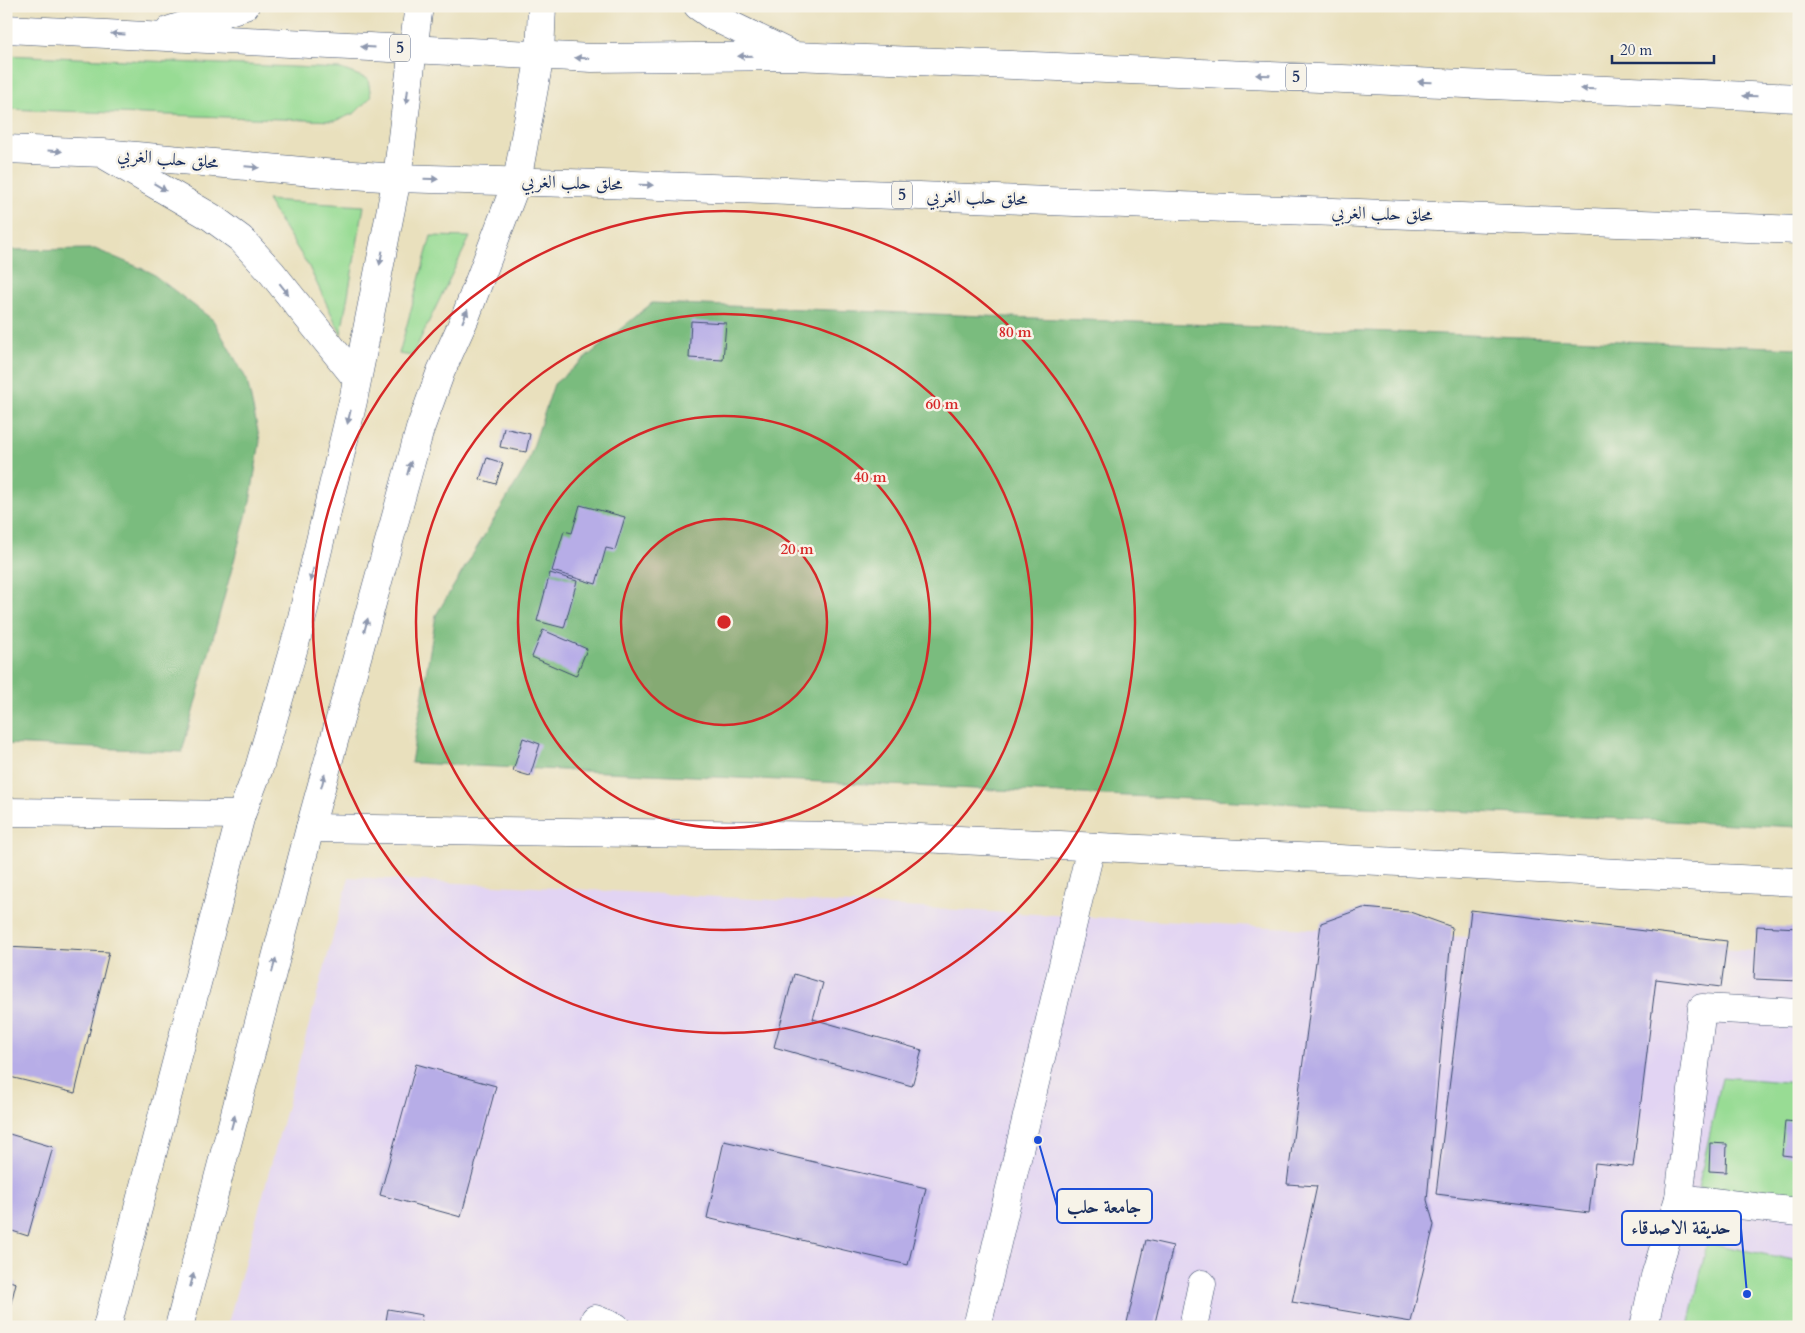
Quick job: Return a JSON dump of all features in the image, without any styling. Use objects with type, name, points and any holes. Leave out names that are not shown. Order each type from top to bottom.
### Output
[{"type":"main road","points":[[152,36],[245,6]]},
{"type":"main road","points":[[107,1327],[241,815],[259,768],[300,626],[353,401],[356,378],[397,178],[419,6]]},
{"type":"main road","points":[[179,1327],[310,828],[420,429],[441,371],[465,318],[517,181],[540,56],[542,6]]},
{"type":"main road","points":[[698,6],[714,17],[794,56]]},
{"type":"main road","name":"5","points":[[6,29],[540,56],[592,58],[794,56],[1799,98]]},
{"type":"main road","name":"محلق حلب الغربي","points":[[6,149],[103,154],[397,178],[1799,230]]},
{"type":"main road","points":[[103,154],[211,218],[241,240],[272,273],[356,378]]},
{"type":"main road","points":[[6,812],[241,815]]},
{"type":"main road","points":[[310,828],[901,837],[1799,882]]},
{"type":"main road","points":[[977,1327],[1091,847]]},
{"type":"main road","points":[[1644,1327],[1655,1276],[1679,1198],[1702,1008],[1799,1013]]},
{"type":"main road","points":[[1679,1198],[1799,1212]]},
{"type":"main road","points":[[1193,1327],[1202,1284]]},
{"type":"shaded area","points":[[349,877],[1366,932],[1799,953],[1799,1327],[227,1327]]},
{"type":"green space","points":[[6,55],[341,69],[368,79],[371,97],[355,113],[335,121],[6,109]]},
{"type":"green space","points":[[267,200],[364,206],[341,334],[309,267]]},
{"type":"green space","points":[[431,236],[470,237],[412,356],[399,354]]},
{"type":"green space","points":[[95,249],[150,272],[213,320],[247,380],[260,441],[250,502],[182,752],[6,744],[6,250]]},
{"type":"green space","points":[[652,303],[1799,348],[1799,827],[411,763],[436,615],[527,465],[554,384]]},
{"type":"green space","points":[[1722,1077],[1799,1083],[1799,1195],[1698,1188]]},
{"type":"green space","points":[[1707,1243],[1799,1261],[1799,1327],[1689,1327]]},
{"type":"building","points":[[691,321],[726,323],[723,360],[689,358]]},
{"type":"building","points":[[504,428],[530,434],[526,452],[500,447]]},
{"type":"building","points":[[487,458],[503,463],[496,484],[480,479]]},
{"type":"building","points":[[580,505],[625,517],[615,550],[606,548],[596,584],[552,571],[564,531],[572,533]]},
{"type":"building","points":[[550,573],[577,581],[564,628],[537,621]]},
{"type":"building","points":[[543,630],[587,649],[576,676],[532,657]]},
{"type":"building","points":[[523,738],[540,744],[530,776],[513,771]]},
{"type":"building","points":[[1363,908],[1410,912],[1452,927],[1427,1200],[1434,1225],[1411,1322],[1292,1302],[1317,1186],[1287,1184],[1321,923]]},
{"type":"building","points":[[1471,910],[1727,941],[1721,987],[1656,979],[1633,1167],[1595,1163],[1589,1213],[1436,1194]]},
{"type":"building","points":[[1757,926],[1799,928],[1799,981],[1754,979]]},
{"type":"building","points":[[6,947],[109,952],[75,1093],[6,1076]]},
{"type":"building","points":[[794,974],[823,983],[813,1019],[922,1050],[912,1086],[774,1047]]},
{"type":"building","points":[[416,1064],[496,1086],[461,1217],[380,1195]]},
{"type":"building","points":[[1785,1121],[1799,1122],[1799,1157],[1782,1155]]},
{"type":"building","points":[[6,1133],[53,1147],[28,1236],[6,1229]]},
{"type":"building","points":[[724,1141],[926,1188],[908,1265],[707,1218]]},
{"type":"building","points":[[1710,1143],[1727,1144],[1726,1172],[1709,1171]]},
{"type":"building","points":[[1146,1240],[1173,1246],[1154,1327],[1126,1327]]},
{"type":"building","points":[[6,1280],[16,1283],[7,1319],[6,1319]]},
{"type":"building","points":[[388,1309],[422,1315],[420,1327],[385,1327]]},
{"type":"place","name":"جامعة حلب","points":[[1038,1140]]},
{"type":"place","name":"حديقة الاصدقاء","points":[[1747,1294]]}]
